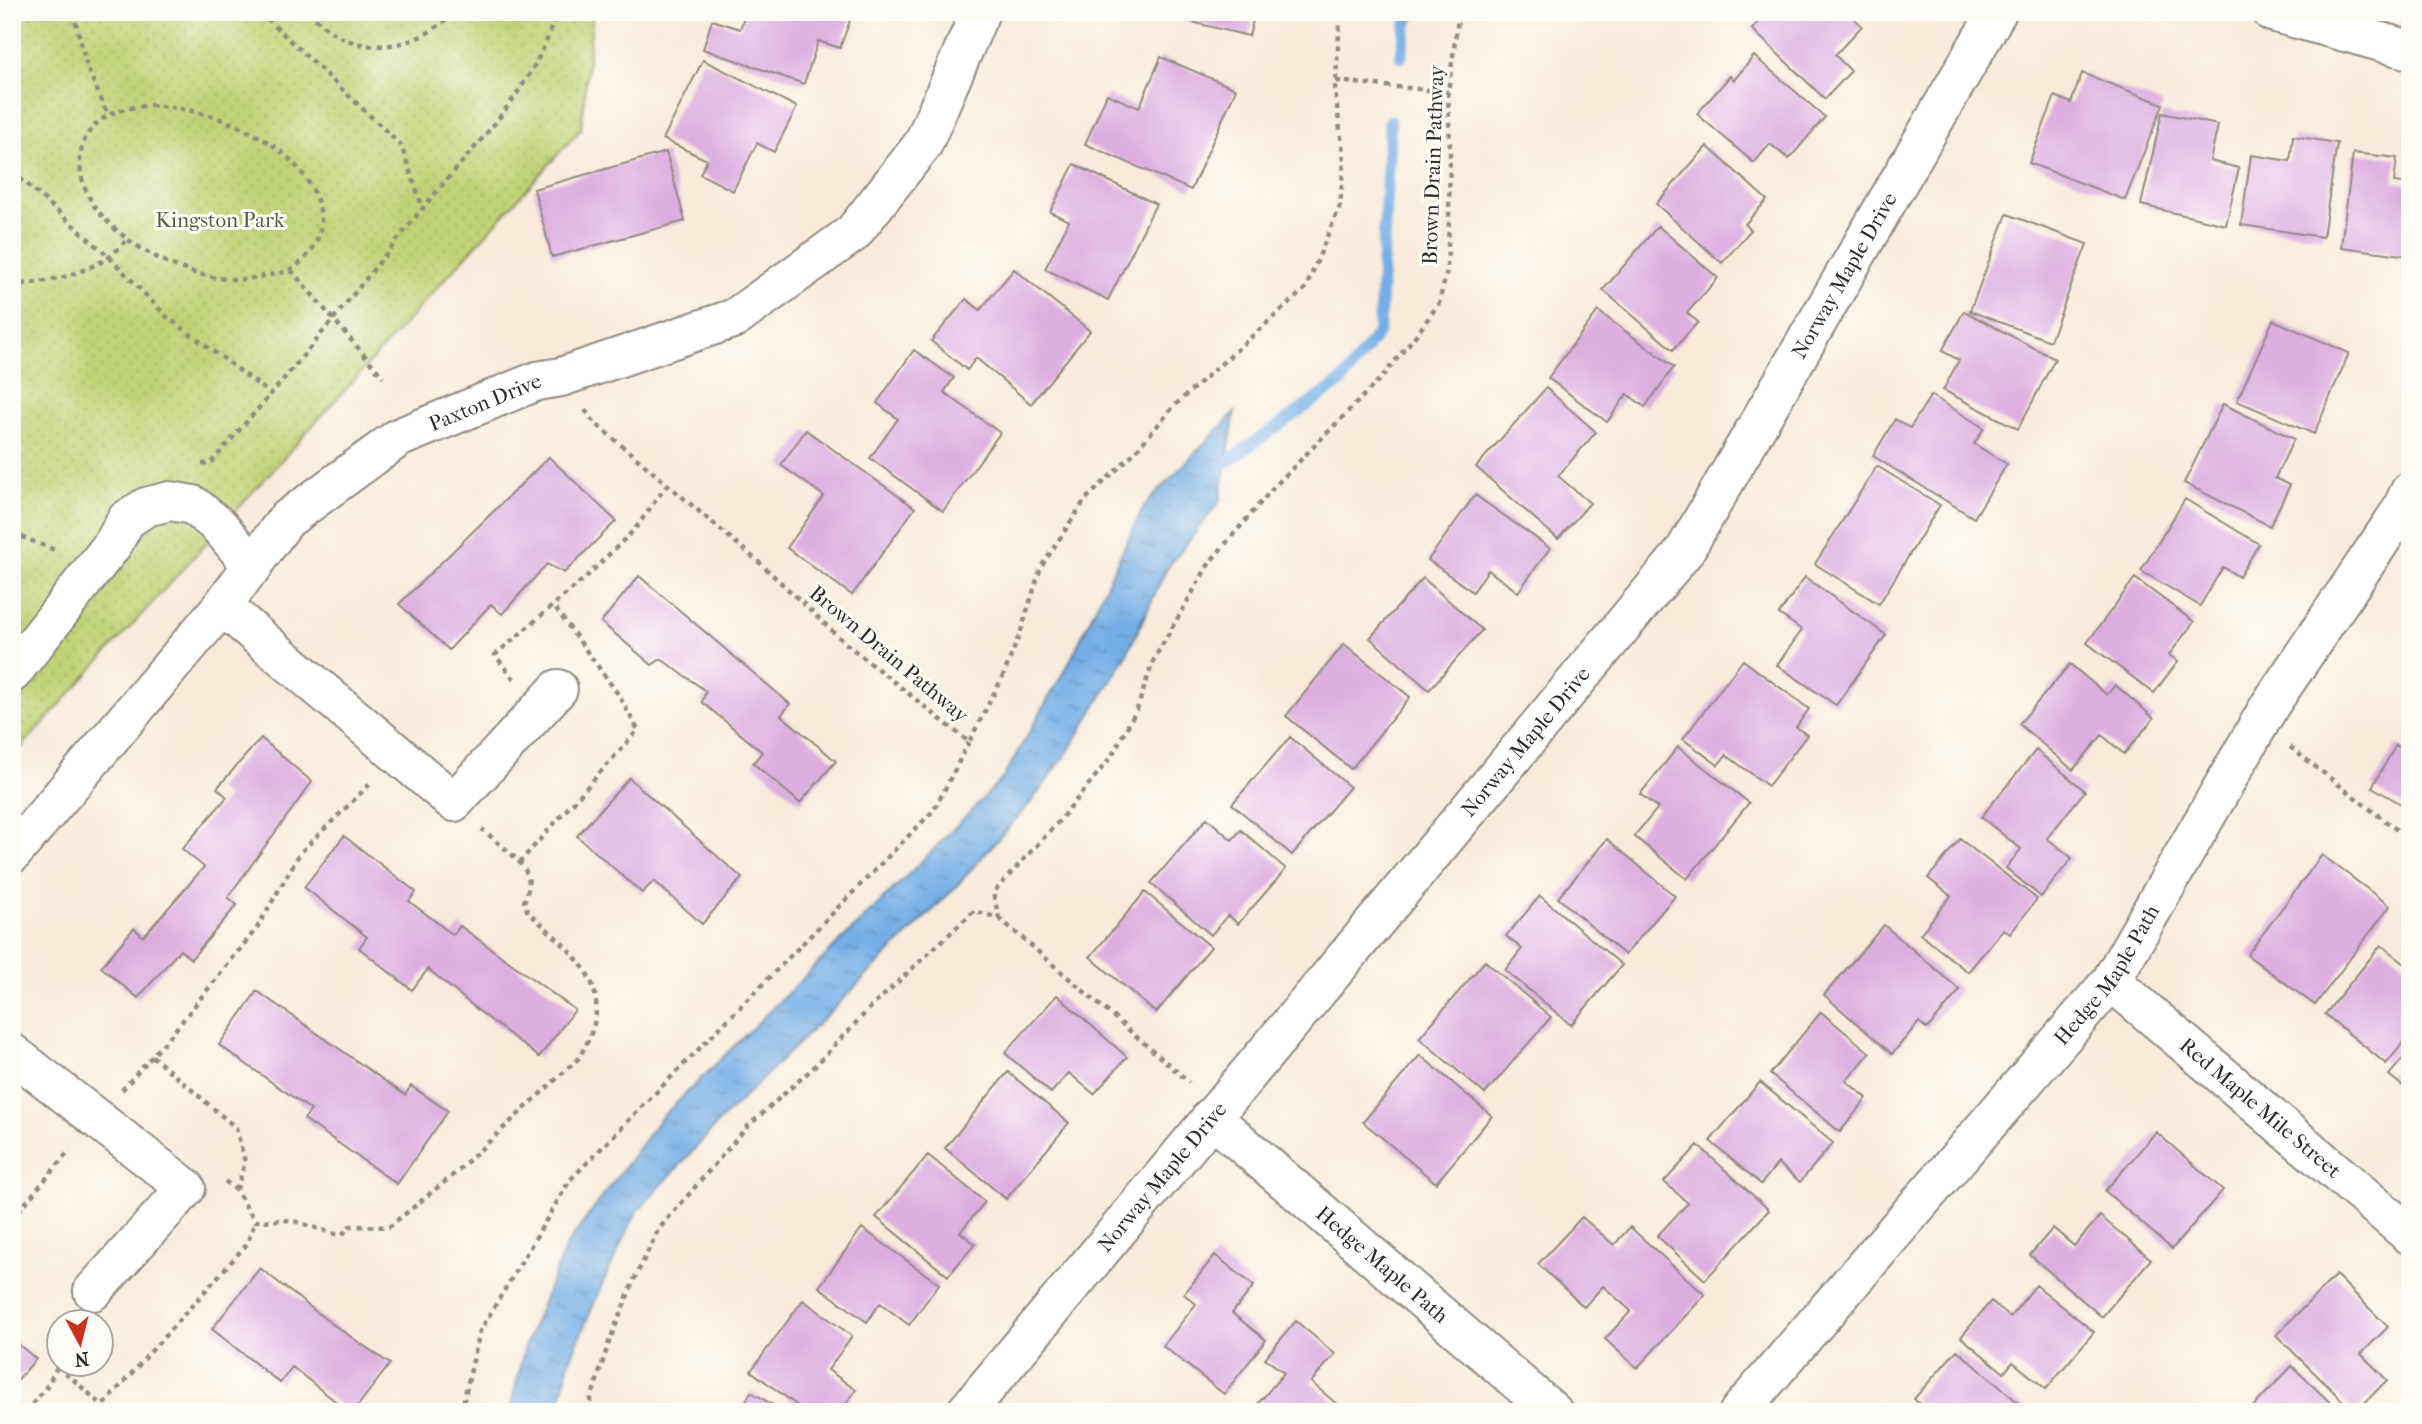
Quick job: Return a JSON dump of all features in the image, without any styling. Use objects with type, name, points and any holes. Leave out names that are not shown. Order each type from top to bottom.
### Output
[{"type":"street","name":"Paxton Drive","points":[[12,854],[222,606],[286,520],[398,438],[537,381],[561,377],[735,318],[853,233],[923,144],[980,12]]},
{"type":"street","name":"Norway Maple Drive","points":[[966,1412],[1684,552],[1997,12]]},
{"type":"street","points":[[2272,12],[2410,50]]},
{"type":"street","name":"Hedge Maple Path","points":[[1739,1412],[2111,981],[2260,722],[2400,512],[2410,491]]},
{"type":"street","points":[[12,673],[113,544],[127,520],[146,507],[170,501],[192,505],[219,526],[253,567]]},
{"type":"street","points":[[222,606],[454,802],[548,700]]},
{"type":"street","name":"Red Maple Mile Street","points":[[2111,981],[2410,1235]]},
{"type":"street","points":[[12,1053],[186,1188],[93,1291]]},
{"type":"street","name":"Hedge Maple Path","points":[[1215,1113],[1553,1412]]},
{"type":"path","points":[[73,12],[87,67],[108,115]]},
{"type":"path","points":[[260,12],[401,145],[423,209]]},
{"type":"path","points":[[308,12],[338,36],[361,45],[392,45],[419,39],[437,28],[453,12]]},
{"type":"path","points":[[12,171],[109,257],[166,316],[271,394],[526,83],[552,30],[556,12]]},
{"type":"path","name":"Brown Drain Pathway","points":[[561,377],[594,422],[761,564],[844,642],[969,742],[1003,676],[1020,634],[1041,567],[1086,500],[1133,454],[1175,405],[1306,288],[1340,205],[1343,160],[1335,91],[1340,20],[1338,12]]},
{"type":"path","name":"Brown Drain Pathway","points":[[999,918],[993,893],[1059,821],[1111,757],[1137,709],[1154,659],[1210,562],[1274,487],[1383,376],[1439,303],[1447,271],[1450,148],[1448,92],[1460,12]]},
{"type":"path","points":[[1336,81],[1448,92]]},
{"type":"path","points":[[150,105],[224,118],[272,144],[293,163],[309,183],[322,218],[318,241],[307,256],[291,270],[244,280],[220,279],[171,264],[128,239],[95,206],[84,184],[78,162],[81,147],[91,129],[108,115],[150,105]]},
{"type":"path","points":[[12,284],[34,284],[67,276],[109,257],[128,239]]},
{"type":"path","points":[[291,270],[383,377]]},
{"type":"path","points":[[548,700],[495,655],[584,578],[635,529],[667,485]]},
{"type":"path","points":[[519,863],[638,730],[618,694],[553,605]]},
{"type":"path","points":[[2260,722],[2410,840]]},
{"type":"path","points":[[461,1412],[480,1331],[569,1180],[934,810],[969,742]]},
{"type":"path","points":[[12,1219],[152,1056],[257,928],[300,853],[399,755]]},
{"type":"path","points":[[255,1221],[290,1220],[338,1236],[350,1226],[362,1225],[377,1229],[389,1227],[453,1175],[578,1059],[590,1040],[596,1022],[597,1001],[594,985],[584,967],[528,912],[524,902],[528,889],[527,874],[519,863],[454,802]]},
{"type":"path","points":[[587,1412],[609,1342],[634,1280],[659,1230],[746,1128],[813,1068],[870,1008],[974,911],[999,918],[1215,1113]]},
{"type":"path","points":[[152,1056],[236,1128],[245,1161],[236,1190]]},
{"type":"path","points":[[186,1188],[202,1195],[212,1182],[228,1182],[255,1221]]},
{"type":"path","points":[[97,1412],[247,1244],[255,1221]]},
{"type":"path","points":[[26,1412],[51,1378]]},
{"type":"path","points":[[74,1378],[102,1405]]},
{"type":"green space","name":"Kingston Park","points":[[12,12],[593,12],[581,129],[12,758]]},
{"type":"water","points":[[1235,412],[1220,501],[1166,570],[1125,658],[1065,756],[1031,802],[953,890],[720,1121],[636,1213],[569,1362],[558,1412],[510,1412],[525,1346],[566,1246],[660,1119],[1003,778],[1072,657],[1144,506]]},
{"type":"building","points":[[746,12],[853,12],[840,48],[818,41],[804,84],[703,49],[712,20],[740,29]]},
{"type":"building","points":[[1150,12],[1255,12],[1249,36]]},
{"type":"building","points":[[1768,12],[1847,12],[1862,26],[1835,55],[1851,71],[1825,99],[1752,29]]},
{"type":"building","points":[[1754,56],[1825,117],[1789,159],[1770,144],[1754,163],[1697,114],[1730,76],[1734,80]]},
{"type":"building","points":[[1161,57],[1236,89],[1191,190],[1085,144],[1107,94],[1139,108]]},
{"type":"building","points":[[703,60],[797,107],[774,152],[757,143],[733,191],[700,174],[707,160],[663,139]]},
{"type":"building","points":[[2082,73],[2163,104],[2125,200],[2029,163],[2055,96],[2071,103]]},
{"type":"building","points":[[2162,113],[2218,125],[2210,161],[2239,168],[2226,225],[2141,205]]},
{"type":"building","points":[[2293,136],[2337,143],[2323,237],[2241,225],[2251,155],[2290,161]]},
{"type":"building","points":[[1707,146],[1767,200],[1745,224],[1751,230],[1722,263],[1656,204]]},
{"type":"building","points":[[666,152],[685,221],[552,257],[534,189]]},
{"type":"building","points":[[2353,153],[2397,158],[2394,182],[2410,184],[2410,256],[2341,247]]},
{"type":"building","points":[[1074,164],[1156,204],[1108,300],[1045,269],[1069,221],[1050,212]]},
{"type":"building","points":[[2007,214],[2087,244],[2050,341],[1970,311]]},
{"type":"building","points":[[1658,226],[1718,278],[1687,313],[1698,322],[1673,350],[1603,290]]},
{"type":"building","points":[[1014,269],[1090,331],[1031,404],[976,358],[967,370],[931,341],[966,299],[980,310]]},
{"type":"building","points":[[1598,311],[1674,367],[1645,407],[1627,394],[1607,422],[1548,378]]},
{"type":"building","points":[[1964,311],[2055,359],[2018,429],[1943,390],[1959,360],[1942,351]]},
{"type":"building","points":[[2273,320],[2349,353],[2314,434],[2237,401]]},
{"type":"building","points":[[914,350],[954,378],[944,392],[1000,433],[943,511],[870,458],[898,419],[877,403]]},
{"type":"building","points":[[1546,388],[1596,432],[1558,476],[1590,503],[1558,539],[1476,467]]},
{"type":"building","points":[[1931,395],[1984,428],[1974,444],[2007,464],[1974,518],[1873,456],[1895,419],[1910,428]]},
{"type":"building","points":[[2223,404],[2294,439],[2275,478],[2290,485],[2270,526],[2184,483]]},
{"type":"building","points":[[806,430],[915,508],[852,595],[787,548],[824,496],[781,465]]},
{"type":"building","points":[[549,457],[616,521],[564,573],[547,564],[502,614],[491,604],[449,650],[399,604]]},
{"type":"building","points":[[1877,466],[1940,505],[1879,604],[1815,564]]},
{"type":"building","points":[[1475,495],[1550,548],[1518,592],[1488,570],[1473,592],[1428,560]]},
{"type":"building","points":[[2185,499],[2259,544],[2239,577],[2223,567],[2200,606],[2141,571]]},
{"type":"building","points":[[639,576],[790,704],[781,715],[836,761],[800,803],[753,763],[762,752],[702,702],[706,691],[661,659],[652,665],[601,622]]},
{"type":"building","points":[[1805,577],[1886,635],[1836,705],[1777,665],[1802,630],[1779,614]]},
{"type":"building","points":[[1423,578],[1482,630],[1429,690],[1370,638]]},
{"type":"building","points":[[2135,578],[2194,622],[2169,655],[2178,661],[2154,693],[2087,643]]},
{"type":"building","points":[[1344,644],[1410,697],[1351,769],[1286,716]]},
{"type":"building","points":[[1743,660],[1809,709],[1796,727],[1807,735],[1768,786],[1726,755],[1718,765],[1683,739]]},
{"type":"building","points":[[2070,664],[2107,695],[2115,685],[2154,718],[2124,754],[2102,735],[2073,770],[2019,724]]},
{"type":"building","points":[[1290,737],[1350,787],[1292,855],[1232,804]]},
{"type":"building","points":[[261,738],[312,782],[228,897],[237,905],[191,959],[180,950],[138,998],[101,967],[134,928],[143,937],[204,867],[182,849],[227,797],[217,788]]},
{"type":"building","points":[[2396,745],[2410,753],[2410,809],[2372,787]]},
{"type":"building","points":[[1678,747],[1749,803],[1687,879],[1634,836],[1658,808],[1640,794]]},
{"type":"building","points":[[2036,750],[2085,791],[2047,838],[2072,858],[2041,897],[2006,868],[2021,849],[1981,817]]},
{"type":"building","points":[[629,778],[742,878],[702,924],[654,881],[642,893],[577,836]]},
{"type":"building","points":[[1207,818],[1232,840],[1241,830],[1286,869],[1238,924],[1228,915],[1211,935],[1151,883]]},
{"type":"building","points":[[344,836],[416,892],[409,901],[453,935],[460,926],[575,1010],[539,1057],[428,969],[412,990],[359,948],[367,937],[304,887]]},
{"type":"building","points":[[1607,839],[1675,896],[1625,955],[1558,898]]},
{"type":"building","points":[[1960,839],[2037,899],[2010,934],[2003,929],[1968,972],[1920,934],[1951,896],[1928,878]]},
{"type":"building","points":[[2322,855],[2390,906],[2315,1005],[2247,955]]},
{"type":"building","points":[[1145,892],[1211,947],[1156,1013],[1090,957]]},
{"type":"building","points":[[1540,896],[1622,965],[1571,1025],[1505,970],[1522,949],[1506,936]]},
{"type":"building","points":[[1884,925],[1960,990],[1927,1029],[1919,1022],[1892,1054],[1824,995]]},
{"type":"building","points":[[2381,945],[2410,968],[2410,1035],[2386,1064],[2325,1014]]},
{"type":"building","points":[[1485,961],[1551,1017],[1485,1094],[1419,1038]]},
{"type":"building","points":[[257,991],[405,1095],[411,1086],[448,1111],[397,1184],[304,1119],[311,1110],[219,1045]]},
{"type":"building","points":[[1057,995],[1127,1057],[1094,1094],[1069,1073],[1051,1093],[1005,1053]]},
{"type":"building","points":[[1821,1012],[1870,1053],[1846,1081],[1867,1098],[1840,1132],[1770,1074]]},
{"type":"building","points":[[2410,1050],[2410,1092],[2389,1075]]},
{"type":"building","points":[[1420,1055],[1492,1116],[1436,1183],[1363,1122]]},
{"type":"building","points":[[1008,1072],[1069,1123],[1006,1199],[945,1148]]},
{"type":"building","points":[[1760,1082],[1833,1143],[1800,1182],[1778,1163],[1761,1184],[1710,1141]]},
{"type":"building","points":[[2156,1132],[2223,1190],[2172,1249],[2105,1191]]},
{"type":"building","points":[[1698,1145],[1769,1210],[1705,1280],[1657,1236],[1688,1203],[1664,1182]]},
{"type":"building","points":[[928,1155],[985,1202],[960,1232],[975,1244],[948,1276],[876,1217]]},
{"type":"building","points":[[2100,1216],[2151,1259],[2102,1317],[2030,1255],[2053,1228],[2074,1246]]},
{"type":"building","points":[[1582,1217],[1614,1245],[1630,1227],[1705,1295],[1637,1368],[1605,1339],[1631,1311],[1603,1286],[1584,1307],[1538,1264]]},
{"type":"building","points":[[862,1228],[939,1284],[909,1325],[880,1303],[867,1322],[819,1287]]},
{"type":"building","points":[[1215,1255],[1254,1286],[1232,1313],[1266,1340],[1224,1394],[1163,1346],[1196,1304],[1184,1294]]},
{"type":"building","points":[[260,1268],[328,1321],[390,1364],[353,1412],[349,1412],[292,1367],[280,1383],[212,1329]]},
{"type":"building","points":[[2336,1275],[2388,1327],[2361,1354],[2387,1380],[2356,1412],[2276,1335]]},
{"type":"building","points":[[2036,1285],[2094,1332],[2046,1389],[2013,1362],[2004,1373],[1961,1337],[1991,1301],[2010,1317]]},
{"type":"building","points":[[803,1300],[852,1336],[828,1370],[856,1390],[840,1412],[806,1412],[751,1371]]},
{"type":"building","points":[[1296,1321],[1335,1354],[1311,1382],[1346,1412],[1251,1412],[1284,1373],[1265,1358]]},
{"type":"building","points":[[12,1339],[36,1359],[12,1386]]},
{"type":"building","points":[[1957,1350],[2029,1412],[1928,1412],[1914,1399]]},
{"type":"building","points":[[2292,1366],[2340,1412],[2248,1412]]},
{"type":"building","points":[[751,1392],[785,1412],[740,1412]]},
{"type":"waterway","points":[[1401,57],[1406,25],[1412,12]]},
{"type":"waterway","points":[[1215,470],[1342,381],[1379,332],[1390,121]]}]
